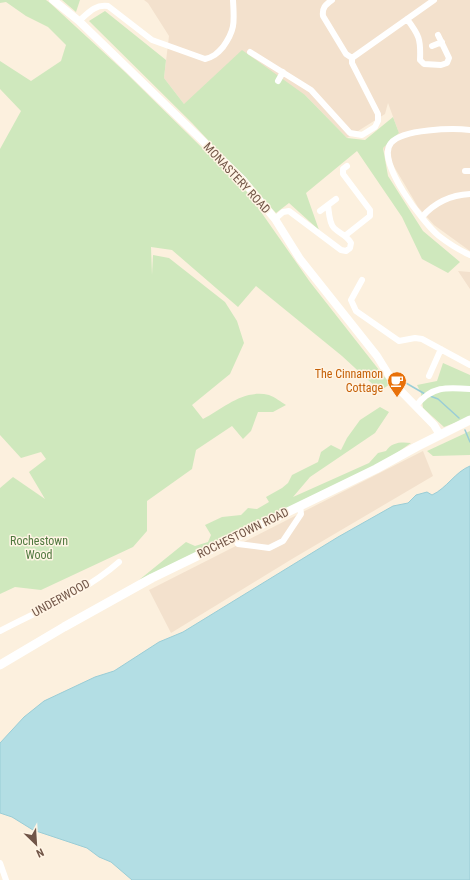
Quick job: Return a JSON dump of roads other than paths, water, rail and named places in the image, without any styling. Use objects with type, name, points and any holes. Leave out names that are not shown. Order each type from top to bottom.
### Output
[{"type":"main road","points":[[440,435],[470,420]]},
{"type":"main road","name":"ROCHESTOWN ROAD","points":[[0,665],[152,578],[376,469],[440,435]]},
{"type":"street","name":"MONASTERY ROAD","points":[[53,0],[79,21],[242,179],[275,219],[300,260],[377,356],[395,385],[434,425],[440,435]]},
{"type":"street","points":[[79,21],[93,8],[101,5],[108,6],[156,42],[205,59],[217,54],[231,36],[234,24],[233,0]]},
{"type":"street","points":[[332,0],[323,9],[323,16],[346,54],[352,58]]},
{"type":"street","points":[[352,58],[434,0]]},
{"type":"street","points":[[406,19],[419,36],[421,42],[420,60],[424,64],[441,65],[447,63],[449,58],[438,35]]},
{"type":"street","points":[[432,46],[442,42]]},
{"type":"street","points":[[250,52],[310,90],[350,133],[362,135],[375,127],[378,118],[375,107],[352,63],[352,58]]},
{"type":"street","points":[[278,80],[283,72]]},
{"type":"street","points":[[470,130],[453,128],[398,136],[390,143],[388,151],[393,174],[422,217],[438,235],[470,255]]},
{"type":"street","points":[[346,166],[343,169],[343,174],[370,210],[370,216],[346,236]]},
{"type":"street","points":[[422,217],[443,200],[454,196],[470,194]]},
{"type":"street","points":[[320,211],[336,199]]},
{"type":"street","points":[[275,219],[283,212],[289,211],[341,250],[346,251],[350,248],[351,243],[346,236],[334,228],[331,223],[328,205]]},
{"type":"street","points":[[362,280],[351,300],[356,312],[399,341],[415,338],[422,339],[470,365]]},
{"type":"street","points":[[429,376],[441,349]]},
{"type":"street","points":[[416,406],[423,397],[431,392],[448,387],[470,389]]},
{"type":"street","points":[[234,537],[238,544],[269,548],[283,541],[301,514],[300,506]]},
{"type":"street","name":"UNDERWOOD","points":[[0,631],[59,601],[109,570],[119,562]]},
{"type":"street","points":[[0,863],[6,880]]},
{"type":"water","points":[[470,466],[470,880],[132,880],[111,862],[99,857],[87,848],[33,830],[12,817],[0,813],[0,743],[24,717],[44,701],[95,677],[114,671],[159,642],[183,632],[338,537],[393,506],[408,503],[416,495],[427,492],[432,495],[460,472]]},
{"type":"waterway","points":[[399,379],[425,394]]},
{"type":"waterway","points":[[430,396],[438,399],[459,418]]},
{"type":"waterway","points":[[465,430],[470,442]]},
{"type":"place","name":"The Cinnamon Cottage","points":[[397,398]]},
{"type":"park label","name":"Rochestown Wood","points":[[39,548]]}]
